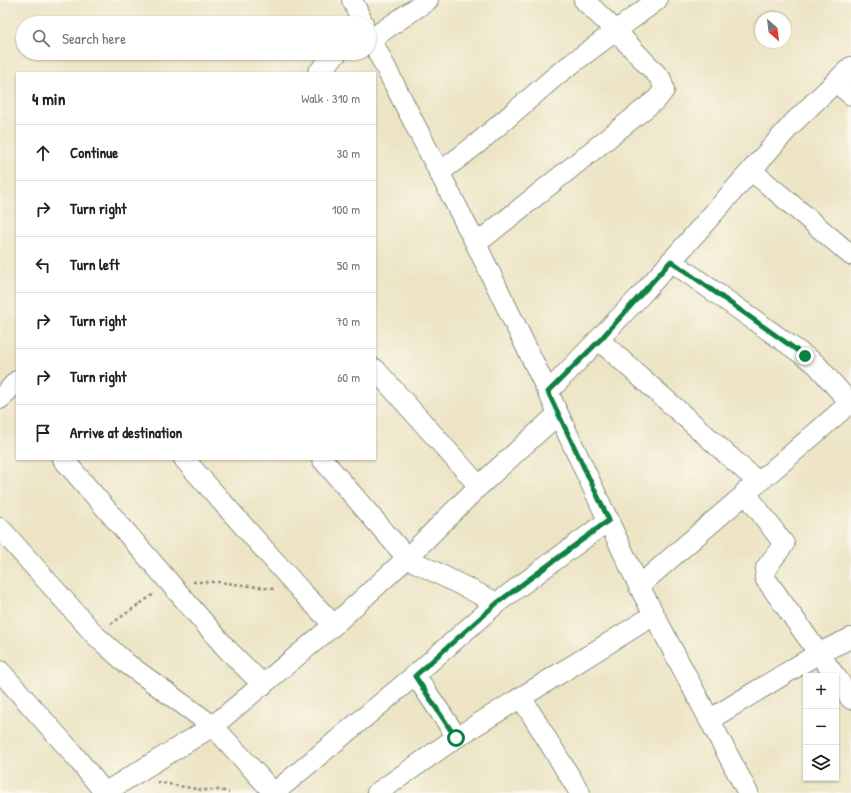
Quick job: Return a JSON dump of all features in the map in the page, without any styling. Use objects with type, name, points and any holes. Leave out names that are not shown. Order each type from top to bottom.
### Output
[{"type":"street","points":[[352,0],[360,16]]},
{"type":"street","points":[[376,28],[428,0]]},
{"type":"street","points":[[476,244],[658,98],[664,90],[661,79],[616,31],[584,0]]},
{"type":"street","points":[[439,173],[478,143],[558,74],[658,0]]},
{"type":"street","points":[[376,48],[476,244],[609,520],[638,586],[748,793]]},
{"type":"street","points":[[319,72],[330,60]]},
{"type":"street","points":[[548,392],[600,340],[752,171],[793,123],[851,67]]},
{"type":"street","points":[[836,82],[851,95]]},
{"type":"street","points":[[752,171],[851,255]]},
{"type":"street","points":[[638,586],[752,487],[809,440],[851,402],[816,364],[671,261]]},
{"type":"street","points":[[600,340],[752,487],[784,544],[766,568],[765,578],[775,594],[833,673]]},
{"type":"street","points":[[376,370],[479,486]]},
{"type":"street","points":[[0,671],[105,793],[213,726],[263,685],[334,625],[407,558],[479,486],[558,414]]},
{"type":"street","points":[[64,460],[226,648],[263,685]]},
{"type":"street","points":[[185,460],[302,592],[334,625]]},
{"type":"street","points":[[323,460],[407,558],[497,603]]},
{"type":"street","points":[[0,528],[96,636],[126,662],[213,726],[274,793],[415,676],[497,603],[609,520]]},
{"type":"street","points":[[377,793],[456,738],[654,615]]},
{"type":"street","points":[[709,720],[819,653],[851,638]]},
{"type":"street","points":[[415,676],[456,738]]},
{"type":"street","points":[[839,681],[851,698]]},
{"type":"street","points":[[521,698],[580,793]]},
{"type":"path","points":[[133,777],[173,786],[202,790],[221,790],[229,793]]},
{"type":"route","points":[[456,738],[415,676],[497,603],[609,520],[548,392],[600,340],[671,261],[805,356]]}]
